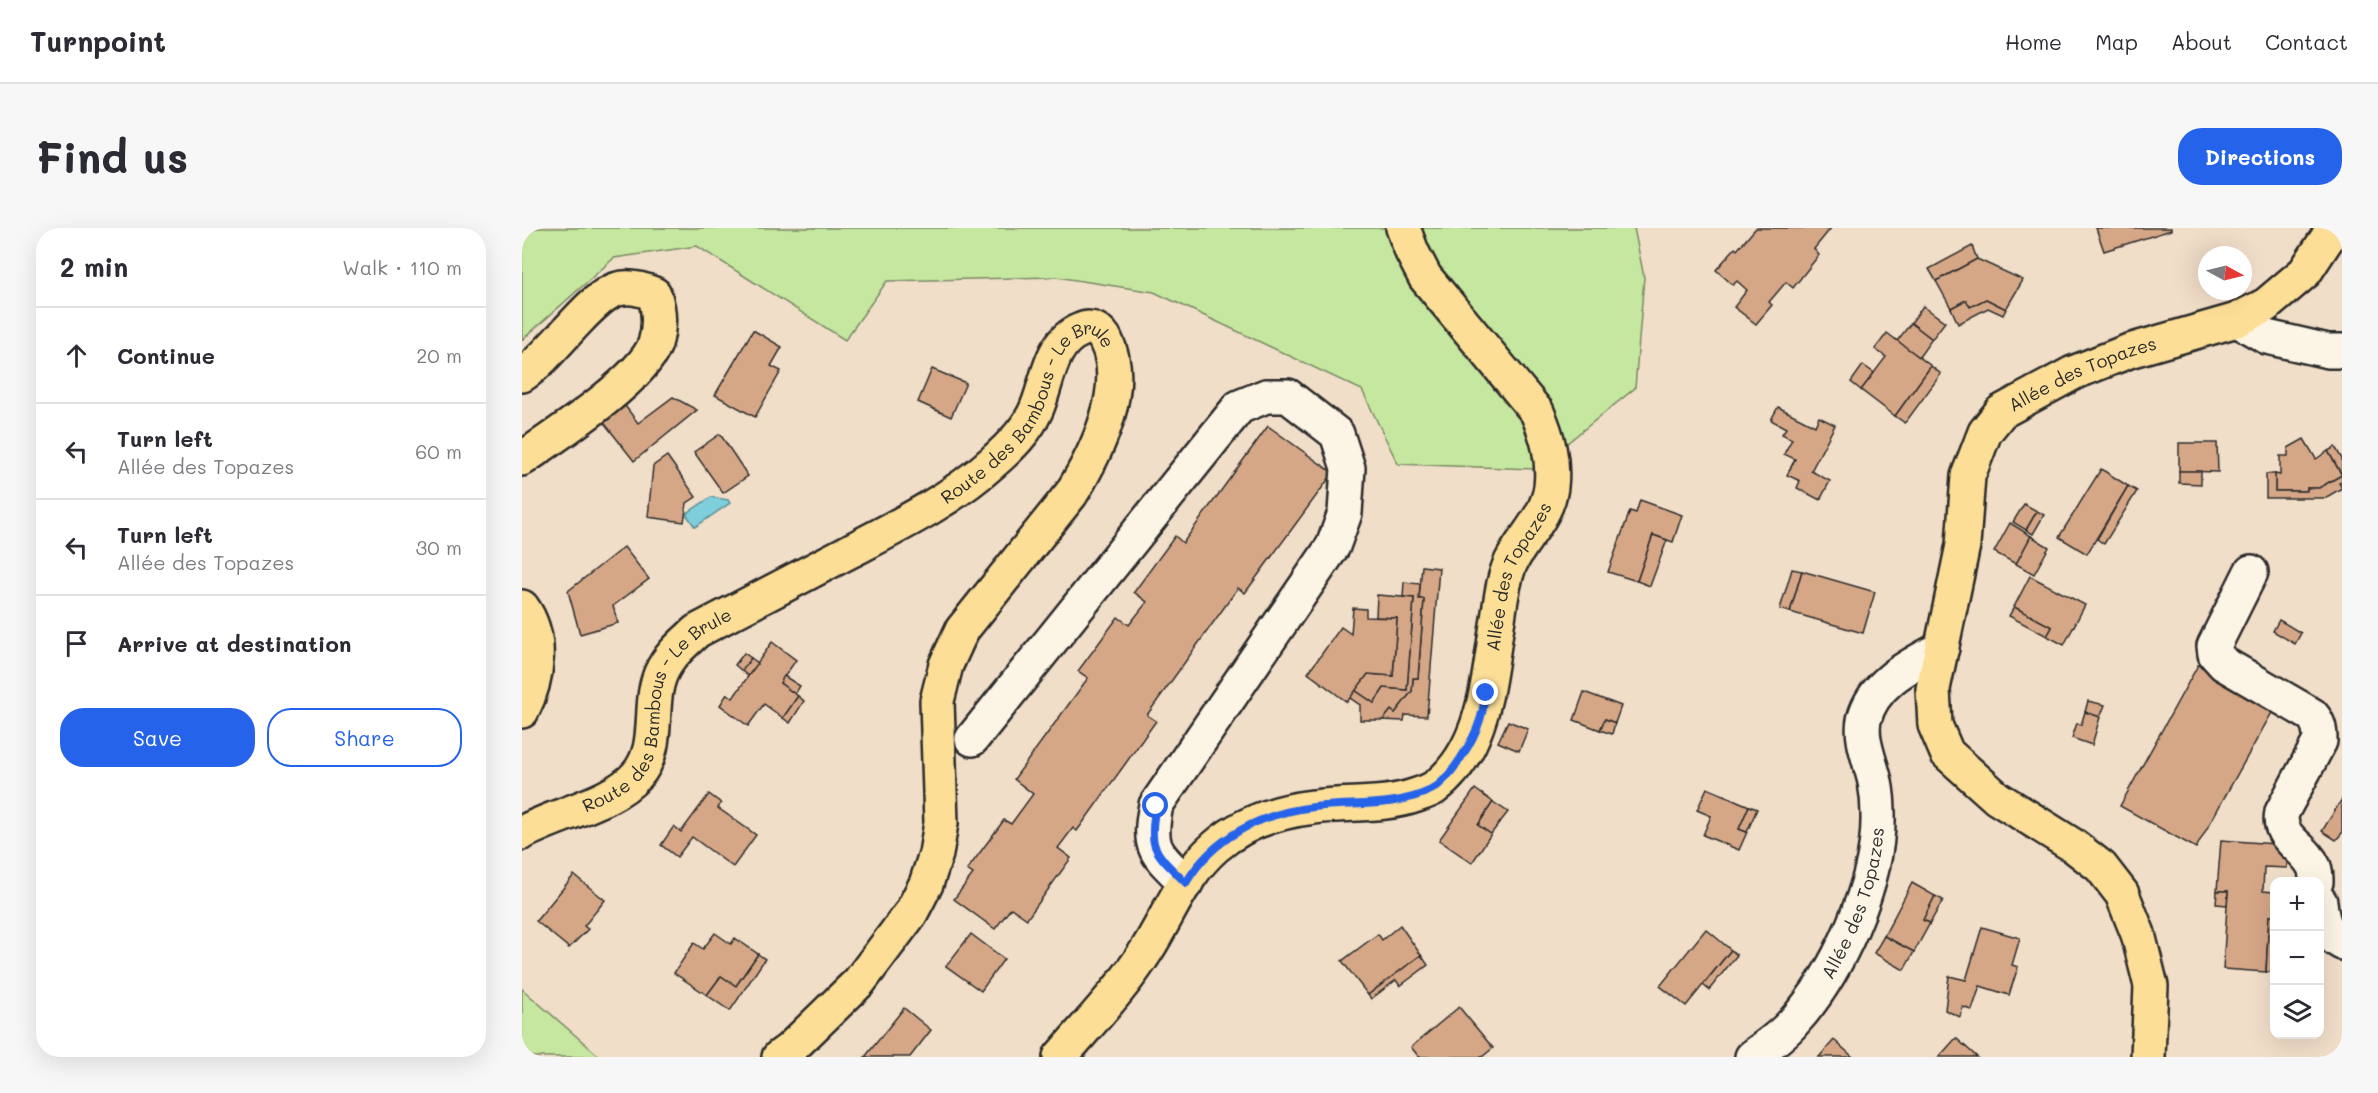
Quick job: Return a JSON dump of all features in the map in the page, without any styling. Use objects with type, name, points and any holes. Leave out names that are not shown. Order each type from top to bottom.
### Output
[{"type":"main road","name":"Allée des Topazes","points":[[1186,883],[1194,870],[1214,848],[1237,830],[1257,822],[1314,807],[1379,804],[1405,799],[1433,789],[1452,770],[1480,721],[1502,589],[1511,562],[1543,515],[1551,488],[1552,460],[1547,435],[1538,412],[1425,277],[1403,228]]},
{"type":"main road","name":"Allée des Topazes","points":[[2148,1057],[2151,986],[2138,934],[2122,894],[2101,867],[2074,846],[1997,798],[1947,753],[1935,725],[1933,689],[1963,545],[1968,476],[1985,432],[2001,412],[2073,373],[2129,351],[2237,320],[2266,305],[2306,272],[2334,228]]},
{"type":"main road","points":[[522,375],[534,368],[560,342],[599,298],[618,288],[639,289],[654,294],[658,306],[659,326],[654,345],[644,364],[591,411],[522,459]]},
{"type":"main road","name":"Route des Bambous - Le Brule","points":[[522,833],[540,823],[616,793],[637,775],[648,757],[661,673],[674,652],[697,631],[922,514],[963,487],[1019,437],[1036,411],[1054,356],[1061,345],[1082,329],[1093,328],[1104,335],[1109,347],[1115,382],[1109,410],[1085,471],[1064,504],[962,630],[946,665],[937,701],[941,823],[936,854],[926,884],[911,914],[859,982],[790,1050],[779,1057]]},
{"type":"main road","points":[[522,607],[528,616],[535,644],[536,669],[522,711]]},
{"type":"main road","points":[[1060,1057],[1111,999],[1147,950],[1186,883]]},
{"type":"street","points":[[2237,320],[2266,337],[2328,351],[2342,351]]},
{"type":"street","points":[[972,739],[1239,407],[1266,396],[1288,396],[1336,434],[1348,468],[1345,513],[1334,546],[1156,806],[1150,832],[1158,855],[1186,883]]},
{"type":"street","points":[[2251,572],[2214,646],[2215,654],[2223,664],[2312,715],[2317,721],[2320,741],[2282,812],[2280,821],[2286,835],[2310,861],[2315,877]]},
{"type":"street","name":"Allée des Topazes","points":[[1752,1057],[1791,1025],[1825,980],[1857,916],[1875,860],[1878,816],[1876,784],[1863,736],[1864,720],[1870,704],[1890,679],[1942,648]]},
{"type":"street","points":[[2324,921],[2331,937],[2342,943]]},
{"type":"green space","points":[[522,228],[1634,228],[1644,277],[1635,388],[1535,469],[1398,464],[1362,390],[1154,292],[1056,277],[887,281],[845,340],[697,246],[614,258],[522,340]]},
{"type":"green space","points":[[522,989],[598,1055],[601,1057],[522,1057]]},
{"type":"water","points":[[711,497],[728,500],[730,503],[695,527],[686,514]]},
{"type":"building","points":[[1756,228],[1831,228],[1814,249],[1819,255],[1793,288],[1786,282],[1769,302],[1772,305],[1756,324],[1734,307],[1747,290],[1737,281],[1733,285],[1716,270]]},
{"type":"building","points":[[2096,228],[2171,228],[2171,230],[2104,251]]},
{"type":"building","points":[[1972,246],[1977,259],[1936,281],[1929,269]]},
{"type":"building","points":[[1977,259],[2023,280],[2006,309],[1986,299],[1970,307],[1966,300],[1951,308],[1936,281]]},
{"type":"building","points":[[1986,299],[2006,309],[2003,315],[1988,308],[1958,324],[1951,308],[1966,300],[1970,307]]},
{"type":"building","points":[[1923,306],[1945,322],[1932,339],[1911,323]]},
{"type":"building","points":[[1911,323],[1932,339],[1919,357],[1897,341]]},
{"type":"building","points":[[753,330],[782,347],[771,366],[781,371],[755,417],[715,395]]},
{"type":"building","points":[[1887,333],[1931,366],[1895,416],[1861,390],[1886,357],[1875,349]]},
{"type":"building","points":[[1863,365],[1874,373],[1861,390],[1851,382]]},
{"type":"building","points":[[1931,366],[1941,374],[1905,423],[1895,416]]},
{"type":"building","points":[[932,369],[966,383],[951,417],[918,402]]},
{"type":"building","points":[[673,397],[697,410],[634,461],[602,420],[623,403],[638,423]]},
{"type":"building","points":[[1778,407],[1815,426],[1819,417],[1835,425],[1811,471],[1830,481],[1820,500],[1797,488],[1800,481],[1787,475],[1795,459],[1784,454],[1792,439],[1782,434],[1786,428],[1771,420]]},
{"type":"building","points":[[1268,426],[1333,473],[1245,593],[1238,588],[1147,715],[1156,721],[1077,831],[1073,828],[1058,848],[1071,858],[1027,919],[1011,908],[995,929],[954,899],[973,874],[967,870],[1004,820],[1011,824],[1033,794],[1014,779],[1088,678],[1078,671],[1118,617],[1129,625],[1147,602],[1134,592],[1175,536],[1183,543]]},
{"type":"building","points":[[720,434],[748,476],[723,493],[694,452]]},
{"type":"building","points":[[2304,439],[2316,459],[2328,451],[2342,475],[2319,488],[2307,488],[2307,491],[2275,491],[2275,474],[2280,475],[2280,456],[2288,456],[2288,448]]},
{"type":"building","points":[[2179,443],[2217,443],[2218,472],[2179,471]]},
{"type":"building","points":[[2335,447],[2342,459],[2342,475],[2328,451]]},
{"type":"building","points":[[667,456],[696,497],[687,503],[684,522],[648,517],[653,466]]},
{"type":"building","points":[[2101,469],[2128,486],[2087,554],[2059,537]]},
{"type":"building","points":[[2179,471],[2201,471],[2201,484],[2179,483]]},
{"type":"building","points":[[2266,474],[2275,474],[2275,491],[2307,491],[2307,488],[2319,488],[2342,475],[2342,481],[2339,483],[2342,488],[2325,498],[2266,498]]},
{"type":"building","points":[[2128,486],[2137,491],[2104,544],[2097,539]]},
{"type":"building","points":[[1640,500],[1682,515],[1673,542],[1653,535],[1637,581],[1608,572],[1630,511],[1636,513]]},
{"type":"building","points":[[2024,504],[2037,511],[2026,530],[2013,522]]},
{"type":"building","points":[[2037,511],[2044,515],[2033,534],[2026,530]]},
{"type":"building","points":[[2010,523],[2031,536],[2016,564],[1994,552]]},
{"type":"building","points":[[1653,535],[1667,540],[1650,586],[1637,581]]},
{"type":"building","points":[[2031,536],[2049,547],[2034,574],[2016,564]]},
{"type":"building","points":[[624,547],[649,579],[613,606],[618,623],[580,634],[568,591]]},
{"type":"building","points":[[1422,566],[1439,568],[1427,716],[1405,715],[1404,721],[1383,720],[1391,710],[1395,713],[1412,691],[1413,678],[1418,678],[1424,599],[1419,599]]},
{"type":"building","points":[[1792,569],[1802,571],[1790,612],[1780,609]]},
{"type":"building","points":[[1802,571],[1875,592],[1863,633],[1790,612]]},
{"type":"building","points":[[2030,576],[2085,605],[2064,645],[2047,636],[2052,627],[2014,607]]},
{"type":"building","points":[[1404,582],[1420,584],[1419,599],[1424,599],[1418,678],[1413,678],[1412,691],[1395,713],[1391,710],[1383,720],[1360,720],[1360,705],[1350,698],[1355,690],[1374,703],[1384,688],[1407,690],[1414,598],[1403,597]]},
{"type":"building","points":[[1377,595],[1414,598],[1407,690],[1384,688],[1374,703],[1355,690],[1368,674],[1393,676],[1397,618],[1376,617]]},
{"type":"building","points":[[2014,607],[2052,627],[2047,636],[2009,616]]},
{"type":"building","points":[[1353,608],[1366,609],[1366,617],[1397,618],[1393,676],[1368,674],[1347,702],[1308,673],[1341,627],[1351,634]]},
{"type":"building","points":[[2279,620],[2301,633],[2295,644],[2273,631]]},
{"type":"building","points":[[772,642],[796,660],[780,683],[798,696],[783,718],[764,704],[748,726],[720,705],[727,694],[733,698]]},
{"type":"building","points":[[744,653],[751,658],[742,671],[735,665]]},
{"type":"building","points":[[751,658],[758,663],[748,676],[742,671]]},
{"type":"building","points":[[2198,665],[2275,707],[2196,848],[2120,806]]},
{"type":"building","points":[[784,676],[800,686],[795,694],[780,683]]},
{"type":"building","points":[[1584,692],[1621,706],[1615,723],[1605,719],[1600,730],[1574,720]]},
{"type":"building","points":[[798,696],[804,701],[790,723],[783,718]]},
{"type":"building","points":[[2088,701],[2105,705],[2100,717],[2085,712]]},
{"type":"building","points":[[2085,712],[2100,717],[2092,745],[2072,738],[2077,723],[2081,725]]},
{"type":"building","points":[[1605,719],[1615,723],[1612,734],[1600,730]]},
{"type":"building","points":[[1508,721],[1528,729],[1519,751],[1498,742]]},
{"type":"building","points":[[1707,788],[1749,806],[1739,829],[1747,832],[1739,850],[1703,835],[1711,816],[1697,810]]},
{"type":"building","points":[[1475,789],[1493,802],[1478,825],[1491,834],[1472,863],[1439,840]]},
{"type":"building","points":[[709,794],[721,803],[718,808],[756,835],[733,867],[692,837],[677,857],[661,845],[674,826],[681,832]]},
{"type":"building","points":[[2342,799],[2342,833],[2336,840],[2322,831]]},
{"type":"building","points":[[1493,802],[1508,812],[1491,834],[1478,825]]},
{"type":"building","points":[[1749,806],[1757,809],[1747,832],[1739,829]]},
{"type":"building","points":[[2221,840],[2289,845],[2287,868],[2264,867],[2263,891],[2270,892],[2266,972],[2223,969],[2228,891],[2217,891]]},
{"type":"building","points":[[574,875],[605,900],[584,926],[588,929],[569,948],[536,921]]},
{"type":"building","points":[[1912,883],[1935,896],[1923,920],[1930,923],[1914,952],[1884,936]]},
{"type":"building","points":[[2217,891],[2228,891],[2227,905],[2216,904]]},
{"type":"building","points":[[1935,896],[1943,900],[1930,923],[1923,920]]},
{"type":"building","points":[[2269,916],[2270,916],[2270,972],[2266,972]]},
{"type":"building","points":[[1400,925],[1421,955],[1368,995],[1342,961],[1378,934],[1382,940]]},
{"type":"building","points":[[1982,927],[2020,938],[2012,965],[2018,967],[2009,995],[1980,986],[1972,1010],[1963,1007],[1960,1017],[1945,1010],[1949,976],[1966,980]]},
{"type":"building","points":[[1706,929],[1731,950],[1686,1006],[1660,986]]},
{"type":"building","points":[[715,933],[731,944],[735,938],[758,954],[736,986],[721,976],[707,995],[674,973],[694,943],[703,949]]},
{"type":"building","points":[[971,934],[1004,959],[981,991],[946,966]]},
{"type":"building","points":[[1884,936],[1914,952],[1904,970],[1874,953]]},
{"type":"building","points":[[1731,950],[1737,955],[1709,990],[1703,985]]},
{"type":"building","points":[[758,954],[765,959],[730,1011],[707,995],[721,976],[736,986]]},
{"type":"building","points":[[1421,955],[1428,965],[1400,986],[1396,980],[1371,999],[1368,995]]},
{"type":"building","points":[[1459,1007],[1493,1048],[1482,1057],[1419,1057],[1411,1047]]},
{"type":"building","points":[[904,1008],[931,1030],[910,1057],[865,1057]]},
{"type":"building","points":[[1956,1038],[1977,1057],[1939,1057]]},
{"type":"building","points":[[1834,1040],[1853,1057],[1819,1057]]},
{"type":"route","points":[[1156,806],[1150,832],[1158,855],[1186,883],[1194,870],[1214,848],[1237,830],[1275,815],[1314,807],[1379,804],[1405,799],[1433,789],[1452,770],[1466,747],[1480,721],[1486,693]]}]
